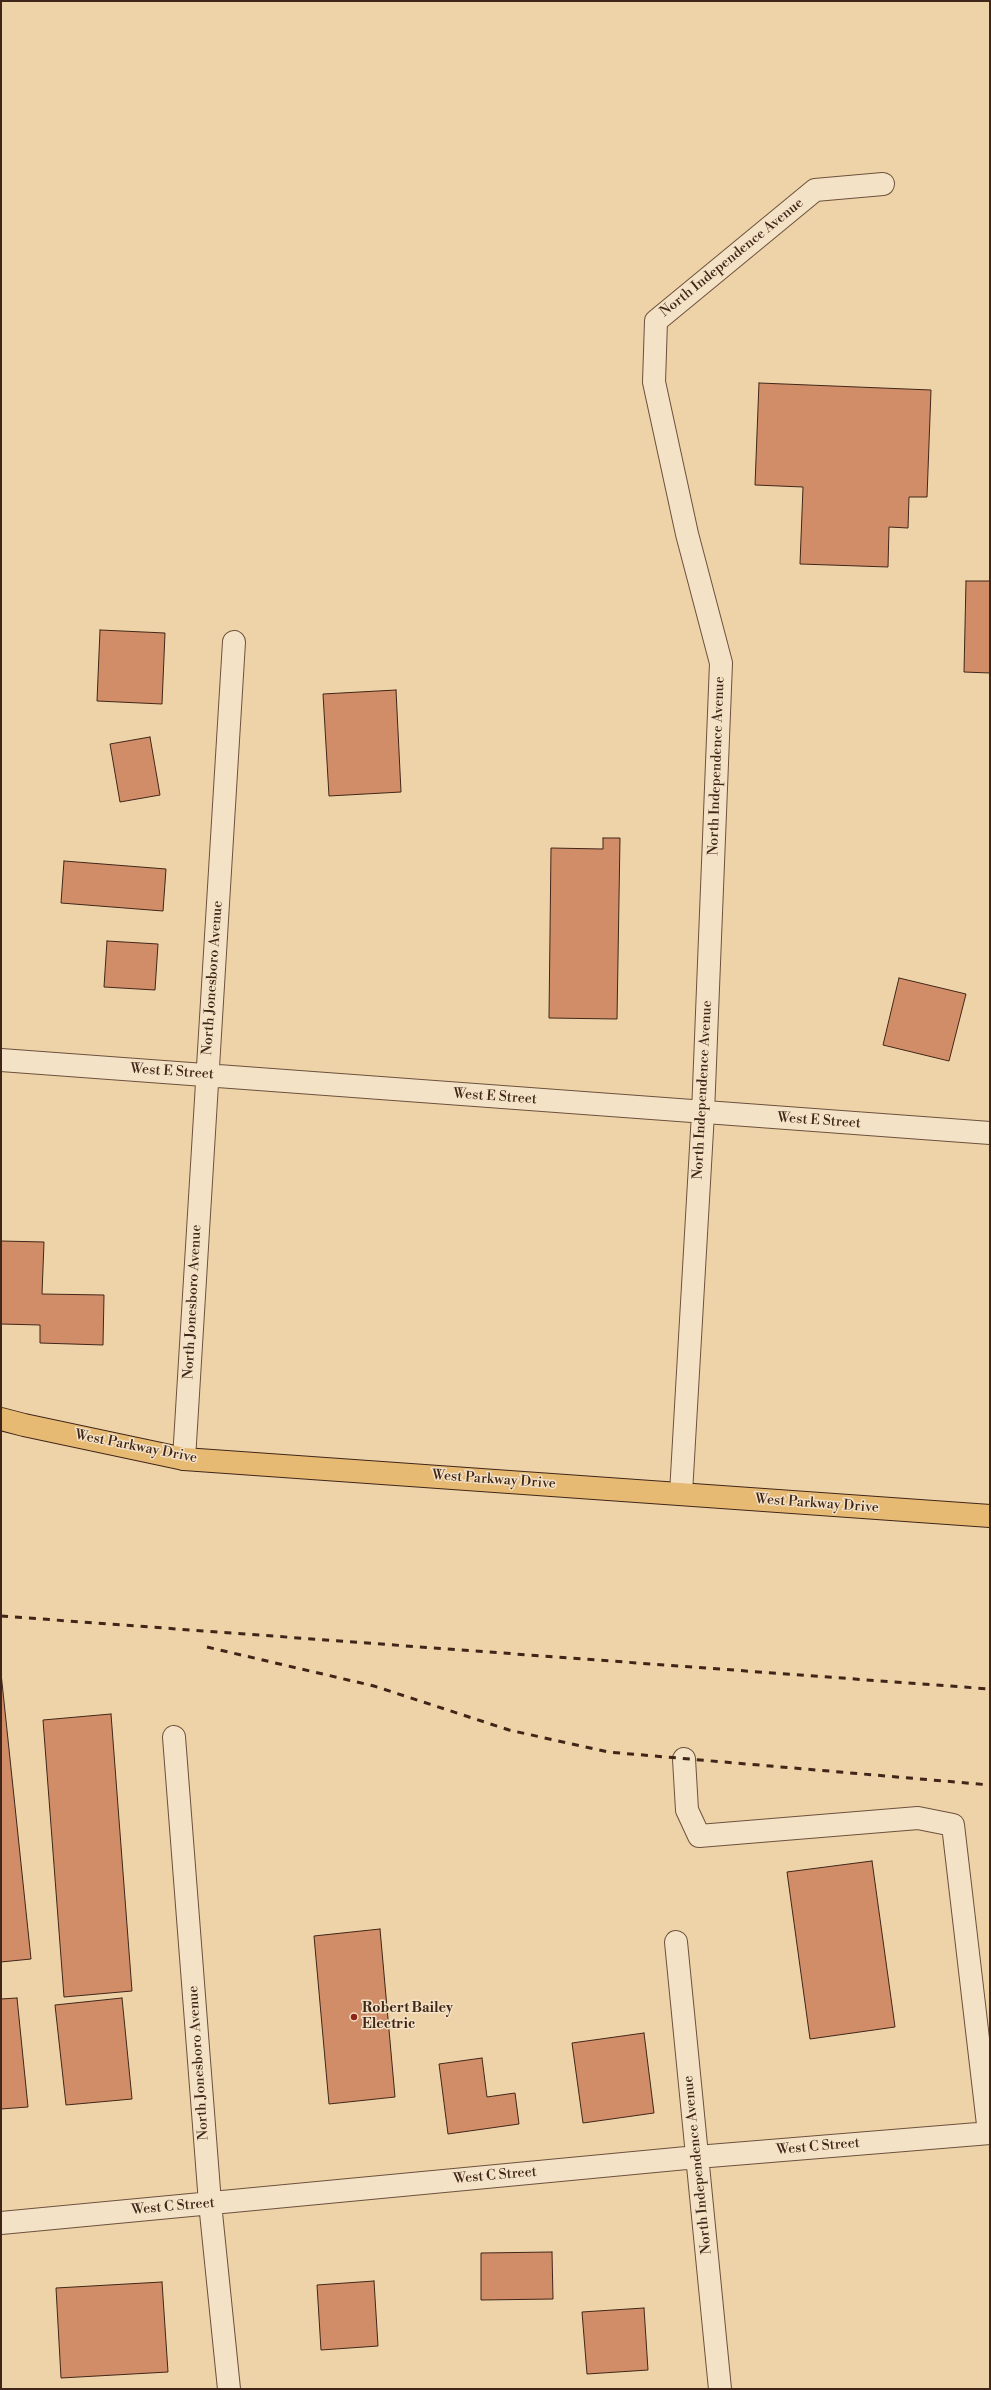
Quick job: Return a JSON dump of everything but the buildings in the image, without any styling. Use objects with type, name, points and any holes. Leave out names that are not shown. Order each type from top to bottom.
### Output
[{"type":"main road","name":"West Parkway Drive","points":[[1,1418],[24,1425],[184,1458],[990,1516]]},
{"type":"street","name":"North Independence Avenue","points":[[681,1494],[703,1113],[721,663],[687,534],[654,382],[656,321],[815,190],[883,184]]},
{"type":"street","name":"North Jonesboro Avenue","points":[[184,1458],[234,642]]},
{"type":"street","name":"West E Street","points":[[1,1060],[207,1074],[703,1113],[990,1133]]},
{"type":"street","name":"North Jonesboro Avenue","points":[[174,1737],[210,2203],[228,2389]]},
{"type":"street","points":[[684,1759],[687,1810],[699,1836],[918,1818],[953,1825],[990,2133]]},
{"type":"street","name":"North Independence Avenue","points":[[676,1942],[720,2389]]},
{"type":"street","name":"West C Street","points":[[1,2223],[698,2157],[990,2133]]},
{"type":"railway","points":[[1,1616],[990,1689]]},
{"type":"railway","points":[[207,1647],[374,1686],[509,1730],[608,1752],[990,1785]]},
{"type":"place","name":"Robert Bailey Electric","points":[[354,2017]]}]
